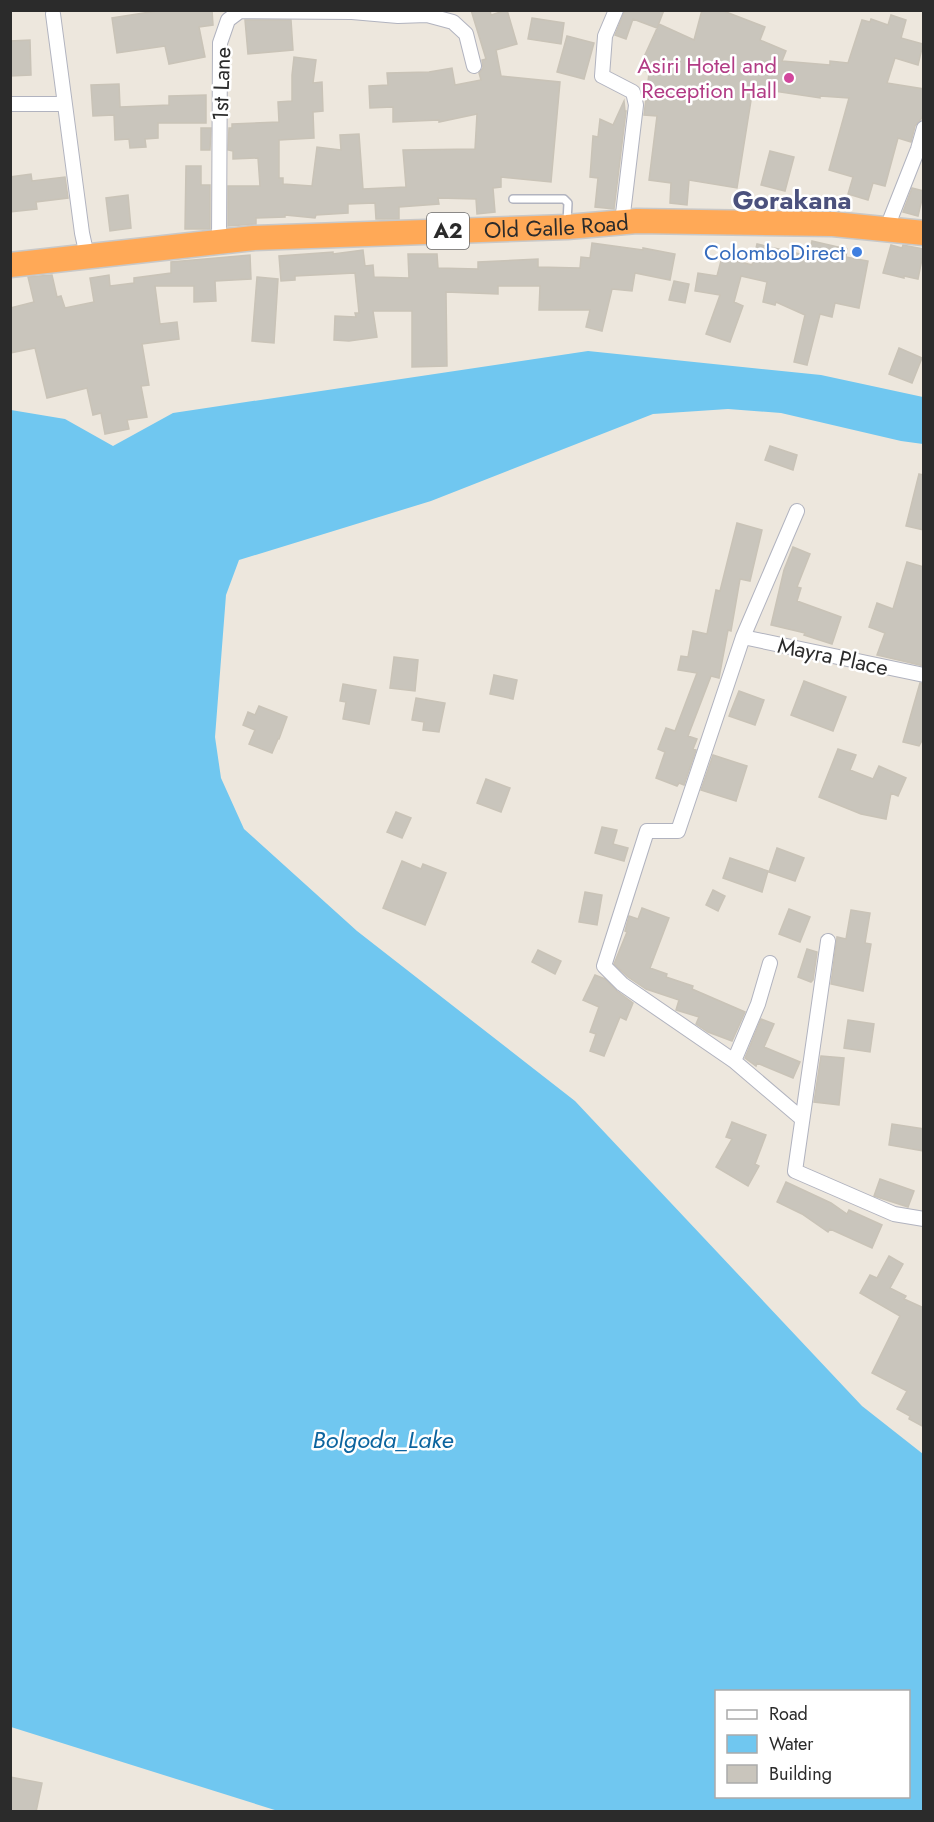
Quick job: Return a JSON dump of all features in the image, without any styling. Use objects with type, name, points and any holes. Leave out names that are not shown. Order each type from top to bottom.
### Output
[{"type":"highway","name":"Old Galle Road","points":[[10,265],[254,238],[567,227],[622,222],[833,224],[924,233]]},
{"type":"street","points":[[616,10],[605,36],[602,76],[633,92],[636,105],[622,222]]},
{"type":"street","name":"1st Lane","points":[[219,242],[220,43],[228,20],[240,11],[352,11],[398,16],[427,15],[453,22],[466,34],[474,66]]},
{"type":"street","points":[[53,14],[87,256]]},
{"type":"street","points":[[10,104],[65,104]]},
{"type":"street","points":[[886,230],[924,128]]},
{"type":"street","points":[[797,511],[743,637],[678,831],[647,831],[604,966],[622,984],[734,1061],[801,1118]]},
{"type":"street","name":"Mayra Place","points":[[743,637],[924,675]]},
{"type":"street","points":[[828,941],[795,1171],[894,1214],[924,1219]]},
{"type":"street","points":[[734,1061],[758,1004],[770,963]]},
{"type":"lane","points":[[513,199],[564,199],[568,203],[567,227]]},
{"type":"water","name":"Bolgoda_Lake","points":[[588,351],[821,375],[923,397],[923,444],[781,413],[728,409],[653,414],[431,501],[239,560],[226,595],[215,737],[221,778],[244,829],[357,931],[575,1101],[862,1406],[923,1454],[923,1811],[278,1811],[11,1727],[11,410],[65,419],[113,446],[173,413]]},
{"type":"building","points":[[163,10],[212,10],[213,25],[199,27],[205,57],[169,64],[165,46],[117,53],[112,18]]},
{"type":"building","points":[[471,10],[490,10],[491,15],[507,10],[517,44],[496,50],[501,76],[560,82],[551,182],[501,177],[501,187],[493,188],[495,212],[477,214],[476,199],[438,198],[439,204],[399,207],[399,219],[376,219],[375,203],[348,204],[348,213],[316,215],[315,218],[285,215],[285,217],[256,218],[256,224],[228,226],[228,186],[260,186],[258,158],[233,159],[233,151],[228,150],[229,128],[232,128],[232,124],[279,122],[278,102],[292,101],[294,57],[316,60],[313,83],[322,82],[323,111],[313,112],[314,138],[279,140],[279,178],[283,178],[283,184],[312,186],[317,147],[341,150],[340,135],[359,134],[363,189],[406,187],[403,150],[475,149],[477,114],[439,122],[439,120],[393,122],[393,107],[370,108],[369,86],[388,85],[387,73],[429,72],[452,68],[455,85],[481,80],[479,73],[483,68],[482,60],[486,59]]},
{"type":"building","points":[[625,10],[664,10],[657,28],[633,19],[626,39],[615,35]]},
{"type":"building","points":[[702,10],[721,10],[765,27],[760,40],[786,51],[782,61],[830,65],[830,61],[848,63],[862,20],[870,22],[871,19],[888,25],[891,15],[906,20],[901,38],[923,44],[918,65],[895,58],[887,83],[924,89],[924,112],[915,126],[911,142],[898,138],[885,186],[873,183],[868,200],[848,194],[853,177],[829,170],[849,98],[820,96],[820,98],[753,88],[737,188],[689,180],[687,205],[670,203],[671,183],[649,180],[657,116],[644,115],[649,73],[639,68],[659,24],[694,40]]},
{"type":"building","points":[[532,18],[564,23],[561,44],[528,39]]},
{"type":"building","points":[[245,20],[291,20],[293,50],[248,54]]},
{"type":"building","points":[[567,36],[594,43],[584,79],[557,72]]},
{"type":"building","points":[[30,40],[31,75],[10,76],[10,41]]},
{"type":"building","points":[[119,84],[120,107],[169,105],[169,96],[206,95],[206,123],[158,123],[158,138],[145,139],[146,147],[130,148],[129,139],[115,140],[114,115],[93,116],[91,85]]},
{"type":"building","points":[[624,101],[626,111],[614,209],[595,207],[598,178],[590,177],[593,136],[598,137],[600,119],[613,125]]},
{"type":"building","points":[[201,128],[211,128],[210,150],[201,150]]},
{"type":"building","points":[[770,151],[794,157],[785,191],[761,185]]},
{"type":"building","points":[[186,166],[201,166],[201,185],[210,185],[210,229],[185,229]]},
{"type":"building","points":[[31,174],[32,181],[65,177],[68,198],[36,202],[37,209],[10,212],[10,177]]},
{"type":"building","points":[[912,188],[924,191],[918,216],[903,212]]},
{"type":"building","points":[[128,195],[131,228],[110,231],[106,198]]},
{"type":"building","points":[[812,241],[847,249],[846,257],[868,261],[859,308],[835,303],[832,317],[820,314],[807,365],[794,362],[805,315],[776,302],[775,305],[763,302],[767,282],[741,276],[734,302],[743,306],[730,342],[706,334],[720,295],[695,291],[698,273],[717,276],[722,257],[752,265],[757,244],[809,256]]},
{"type":"building","points":[[592,243],[675,254],[670,280],[635,273],[632,291],[612,289],[602,331],[586,327],[590,310],[539,310],[540,286],[498,286],[498,294],[446,292],[447,366],[412,367],[412,311],[373,311],[377,337],[349,341],[334,340],[335,316],[356,317],[355,313],[359,313],[355,273],[295,276],[295,280],[281,281],[279,256],[333,252],[333,254],[363,250],[365,266],[373,265],[374,277],[409,278],[408,254],[437,254],[438,268],[478,269],[478,262],[538,259],[538,267],[580,268],[581,257],[590,258]]},
{"type":"building","points":[[891,245],[924,249],[918,279],[883,273]]},
{"type":"building","points":[[250,255],[251,279],[215,281],[216,301],[194,302],[194,286],[155,286],[160,324],[177,322],[179,339],[142,344],[149,385],[141,386],[147,417],[127,420],[129,429],[105,434],[101,413],[93,415],[87,388],[47,398],[35,348],[10,353],[10,308],[34,302],[28,277],[52,275],[57,297],[61,296],[65,308],[94,302],[90,278],[109,275],[110,286],[134,283],[134,278],[171,273],[171,262]]},
{"type":"building","points":[[257,277],[278,279],[274,343],[252,341]]},
{"type":"building","points":[[674,281],[689,284],[685,303],[669,300]]},
{"type":"building","points":[[899,348],[922,358],[912,383],[889,374]]},
{"type":"building","points":[[770,446],[797,455],[793,470],[765,460]]},
{"type":"building","points":[[919,474],[924,475],[924,530],[906,526]]},
{"type":"building","points":[[737,523],[762,530],[750,581],[740,579],[731,631],[728,630],[719,678],[711,676],[688,736],[697,739],[693,749],[696,750],[684,785],[679,783],[677,786],[656,778],[665,752],[658,749],[666,728],[675,731],[697,673],[678,670],[681,656],[688,657],[693,631],[707,634],[716,590],[720,591]]},
{"type":"building","points":[[793,547],[810,554],[797,587],[801,588],[797,601],[841,617],[832,644],[804,635],[805,633],[771,625],[784,570]]},
{"type":"building","points":[[907,562],[924,567],[924,666],[877,655],[885,633],[869,627],[877,603],[893,609]]},
{"type":"building","points":[[394,657],[418,660],[415,691],[390,688]]},
{"type":"building","points":[[494,675],[517,680],[513,699],[490,694]]},
{"type":"building","points":[[804,681],[846,697],[833,731],[791,715]]},
{"type":"building","points":[[920,683],[924,684],[924,737],[919,746],[903,742]]},
{"type":"building","points":[[343,684],[376,690],[369,724],[343,719],[346,702],[340,701]]},
{"type":"building","points":[[739,691],[764,700],[755,725],[729,716]]},
{"type":"building","points":[[416,698],[445,703],[439,732],[423,730],[424,722],[412,720]]},
{"type":"building","points":[[259,706],[287,717],[272,753],[249,744],[255,730],[243,725],[248,712],[255,715]]},
{"type":"building","points":[[838,749],[856,755],[850,770],[873,779],[879,766],[906,778],[898,796],[891,793],[886,819],[861,814],[819,797]]},
{"type":"building","points":[[713,755],[747,766],[736,801],[701,790]]},
{"type":"building","points":[[486,779],[510,788],[501,812],[477,803]]},
{"type":"building","points":[[396,812],[411,818],[402,838],[387,832]]},
{"type":"building","points":[[602,827],[617,830],[613,844],[628,848],[624,861],[595,853]]},
{"type":"building","points":[[777,848],[804,858],[795,881],[769,872]]},
{"type":"building","points":[[730,858],[768,871],[762,892],[723,878]]},
{"type":"building","points":[[402,861],[421,869],[423,864],[446,873],[425,925],[383,908]]},
{"type":"building","points":[[713,890],[725,896],[718,911],[706,905]]},
{"type":"building","points":[[585,892],[602,895],[597,925],[579,922]]},
{"type":"building","points":[[642,908],[669,918],[650,968],[745,1012],[732,1041],[708,1032],[696,1024],[699,1017],[676,1010],[679,1000],[646,989],[614,964],[627,932],[625,931],[629,916],[638,919]]},
{"type":"building","points":[[789,909],[810,917],[800,942],[779,934]]},
{"type":"building","points":[[851,910],[870,913],[865,943],[871,944],[863,991],[831,984],[837,937],[846,939]]},
{"type":"building","points":[[807,949],[817,952],[811,982],[798,977]]},
{"type":"building","points":[[538,950],[561,961],[555,974],[532,962]]},
{"type":"building","points":[[595,975],[605,979],[633,1003],[626,1020],[620,1017],[604,1056],[590,1051],[596,1034],[590,1032],[599,1007],[583,1000]]},
{"type":"building","points":[[761,1019],[774,1024],[764,1047],[800,1062],[793,1078],[757,1063],[756,1066],[745,1058]]},
{"type":"building","points":[[848,1020],[874,1024],[870,1052],[844,1048]]},
{"type":"building","points":[[821,1056],[844,1058],[839,1105],[814,1102]]},
{"type":"building","points":[[732,1122],[766,1135],[755,1164],[759,1166],[748,1186],[716,1167],[732,1139],[726,1137]]},
{"type":"building","points":[[892,1124],[924,1129],[924,1151],[889,1145]]},
{"type":"building","points":[[880,1179],[914,1191],[908,1207],[874,1196]]},
{"type":"building","points":[[786,1182],[831,1203],[847,1214],[849,1210],[882,1225],[872,1248],[830,1229],[828,1232],[802,1214],[777,1202]]},
{"type":"building","points":[[889,1256],[903,1264],[890,1288],[906,1296],[904,1299],[924,1308],[924,1427],[897,1409],[907,1391],[872,1373],[900,1316],[860,1293],[870,1275],[877,1278]]},
{"type":"building","points":[[10,1777],[42,1783],[36,1812],[10,1812]]},
{"type":"place","name":"Asiri Hotel and Reception Hall","points":[[789,78]]},
{"type":"place","name":"ColomboDirect","points":[[857,252]]},
{"type":"district","name":"Gorakana","points":[[792,200]]}]
